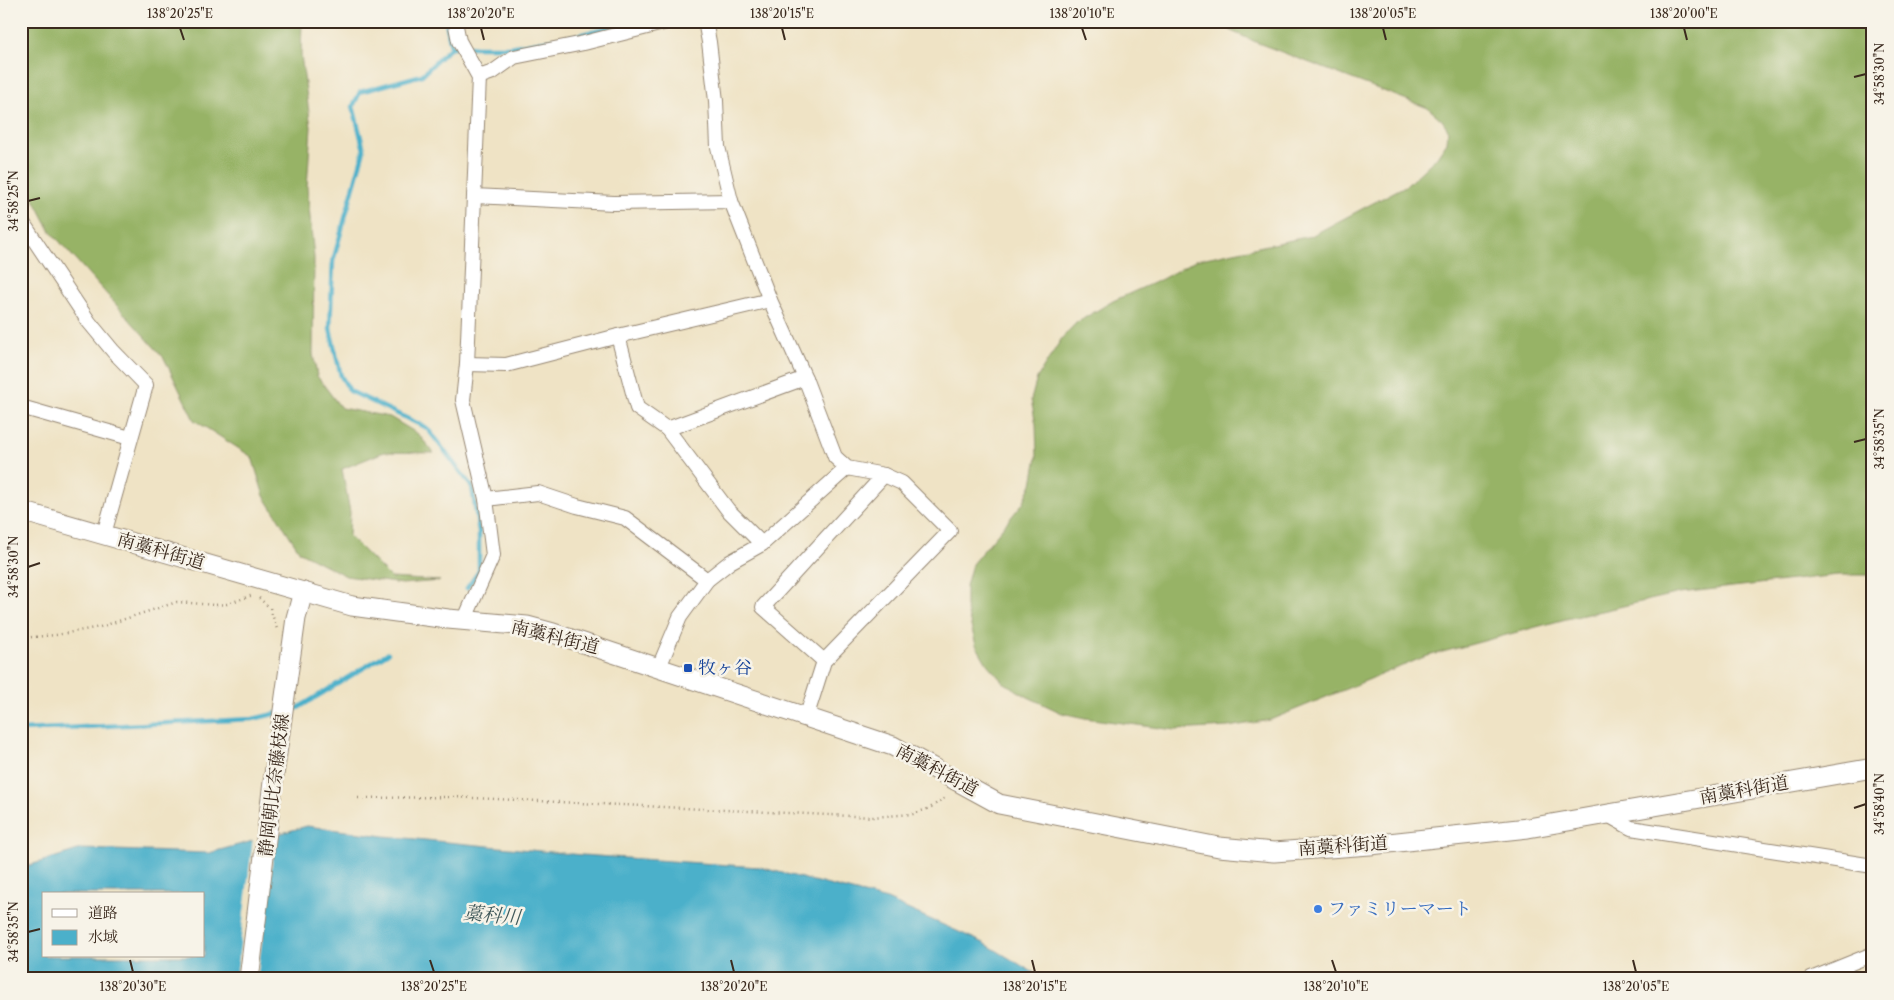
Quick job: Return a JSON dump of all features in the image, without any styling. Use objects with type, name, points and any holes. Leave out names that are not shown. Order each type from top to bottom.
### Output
[{"type":"main road","name":"南藁科街道","points":[[21,511],[352,606],[464,621],[527,626],[659,667],[893,746],[999,804],[1219,847],[1274,852],[1370,845],[1528,828],[1873,768]]},
{"type":"main road","name":"静岡朝比奈藤枝線","points":[[249,979],[273,782],[296,618],[303,592]]},
{"type":"street","points":[[455,21],[459,41],[480,77],[464,400],[486,499],[493,555],[464,621]]},
{"type":"street","points":[[480,77],[494,72],[514,57],[584,43],[671,21]]},
{"type":"street","points":[[705,21],[716,100],[718,147],[731,201],[770,300],[805,378],[835,457],[847,468],[884,475],[902,482],[950,531],[824,661],[806,718]]},
{"type":"street","points":[[474,196],[614,203],[731,201]]},
{"type":"street","points":[[21,220],[89,322],[113,352],[146,385],[104,534]]},
{"type":"street","points":[[467,364],[506,366],[618,336],[770,300]]},
{"type":"street","points":[[618,336],[638,408],[667,429],[728,510],[762,544]]},
{"type":"street","points":[[667,429],[805,378]]},
{"type":"street","points":[[21,407],[130,438]]},
{"type":"street","points":[[659,667],[680,617],[707,580],[730,562],[762,544],[847,468]]},
{"type":"street","points":[[824,661],[763,607],[884,475]]},
{"type":"street","points":[[486,499],[538,493],[576,506],[625,518],[707,580]]},
{"type":"street","points":[[1606,814],[1631,828],[1873,866]]},
{"type":"street","points":[[1811,979],[1873,954]]},
{"type":"path","points":[[247,593],[263,600],[270,608],[278,632]]},
{"type":"path","points":[[21,638],[56,635],[100,627],[177,602],[227,604],[253,595]]},
{"type":"path","points":[[358,798],[454,797],[872,817],[913,814],[930,808],[946,798]]},
{"type":"green space","points":[[21,21],[302,21],[301,55],[311,127],[307,187],[314,258],[313,354],[317,376],[341,408],[390,417],[418,434],[434,453],[384,452],[342,469],[350,512],[349,536],[391,578],[440,581],[402,584],[346,576],[300,552],[264,496],[252,457],[194,420],[164,358],[51,232],[21,174]]},
{"type":"green space","points":[[1221,21],[1873,21],[1873,575],[1837,575],[1680,593],[1566,619],[1424,657],[1270,720],[1228,727],[1175,730],[1085,718],[1062,713],[1028,697],[1003,682],[987,664],[976,645],[966,607],[966,586],[972,564],[1023,503],[1032,484],[1037,457],[1036,424],[1031,400],[1037,378],[1062,338],[1076,323],[1113,301],[1162,279],[1196,260],[1311,236],[1407,185],[1436,158],[1447,142],[1448,129],[1442,120],[1428,108],[1258,43],[1229,30]]},
{"type":"water","name":"藁科川","points":[[307,826],[384,836],[582,855],[759,867],[887,900],[984,943],[1044,979],[21,979],[21,868],[81,849],[209,853]]},
{"type":"pier","points":[[276,832],[257,979],[236,979],[253,838]]},
{"type":"waterway","points":[[446,21],[451,47]]},
{"type":"waterway","points":[[467,588],[479,571],[479,532],[472,487],[427,428],[350,391],[341,376],[330,329],[333,261],[364,150],[353,106],[360,92],[422,75],[451,47],[509,47],[575,36],[633,21]]},
{"type":"waterway","points":[[288,710],[298,708],[388,653]]},
{"type":"waterway","points":[[21,730],[253,719],[278,713]]},
{"type":"place","name":"牧ヶ谷","points":[[688,668]]},
{"type":"place","name":"ファミリーマート","points":[[1318,909]]}]
